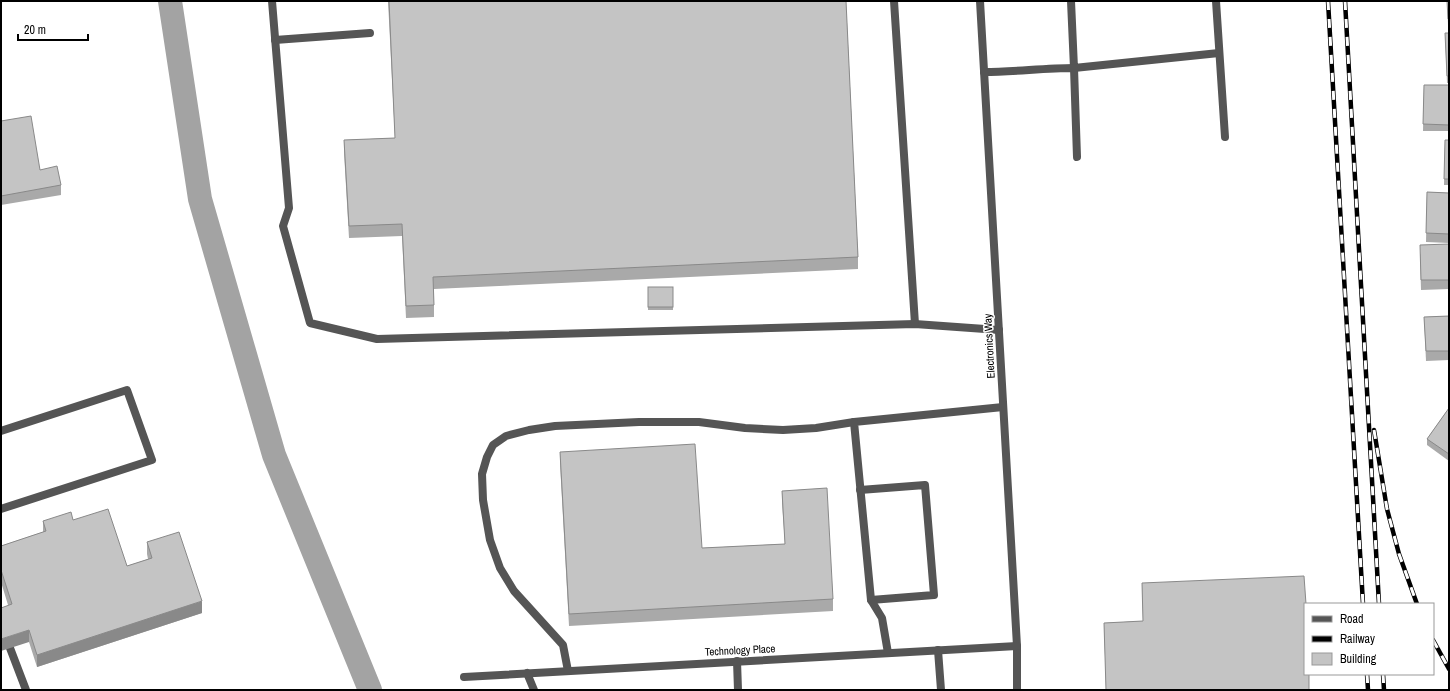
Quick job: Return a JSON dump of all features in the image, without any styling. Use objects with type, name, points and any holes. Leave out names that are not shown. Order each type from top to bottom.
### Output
[{"type":"street","points":[[272,1],[288,208],[283,226],[310,323],[378,339],[915,324],[999,330]]},
{"type":"street","points":[[894,1],[915,324]]},
{"type":"street","name":"Electronics Way","points":[[980,1],[1017,646],[1017,690]]},
{"type":"street","points":[[1070,1],[1077,157]]},
{"type":"street","points":[[1216,1],[1225,137]]},
{"type":"street","points":[[275,40],[370,33]]},
{"type":"street","points":[[984,72],[1074,68],[1219,53]]},
{"type":"street","points":[[1,431],[127,390],[152,460],[1,509]]},
{"type":"street","points":[[568,671],[563,645],[514,591],[500,568],[490,540],[483,500],[482,474],[487,457],[493,445],[506,436],[529,430],[555,426],[639,422],[698,422],[745,428],[783,430],[816,428],[854,422],[1003,407]]},
{"type":"street","points":[[854,422],[871,600],[882,618],[888,653]]},
{"type":"street","points":[[860,490],[925,485],[934,594],[871,600]]},
{"type":"street","name":"Technology Place","points":[[464,677],[1017,646]]},
{"type":"street","points":[[10,648],[26,690]]},
{"type":"street","points":[[938,650],[941,690]]},
{"type":"street","points":[[737,662],[738,690]]},
{"type":"street","points":[[527,674],[534,690]]},
{"type":"building","points":[[389,1],[846,1],[858,257],[433,277],[434,305],[406,306],[402,224],[349,226],[344,140],[395,138]]},
{"type":"building","points":[[1447,1],[1449,1],[1449,19],[1448,19]]},
{"type":"building","points":[[1445,33],[1449,33],[1449,76],[1447,76]]},
{"type":"building","points":[[1424,85],[1449,85],[1449,125],[1423,124]]},
{"type":"building","points":[[31,116],[40,170],[57,166],[61,185],[1,196],[1,121]]},
{"type":"building","points":[[1445,140],[1449,140],[1449,179],[1444,179]]},
{"type":"building","points":[[1427,192],[1449,193],[1449,234],[1426,233]]},
{"type":"building","points":[[1449,244],[1449,280],[1421,280],[1420,245]]},
{"type":"building","points":[[648,287],[673,287],[673,307],[648,307]]},
{"type":"building","points":[[1449,316],[1449,351],[1426,351],[1424,317]]},
{"type":"building","points":[[1449,408],[1449,454],[1427,439]]},
{"type":"building","points":[[695,444],[702,548],[785,544],[782,491],[827,488],[833,599],[569,614],[560,452]]},
{"type":"building","points":[[108,509],[127,566],[152,558],[147,542],[179,532],[202,601],[37,655],[29,630],[1,639],[1,608],[12,604],[1,570],[1,546],[46,531],[43,521],[71,512],[73,520]]},
{"type":"building","points":[[1304,576],[1306,603],[1304,603],[1304,675],[1309,675],[1309,690],[1106,690],[1104,623],[1143,621],[1142,583]]},
{"type":"waterway","points":[[170,1],[200,199],[274,455],[370,690]]},
{"type":"railway","points":[[1328,1],[1363,603]]},
{"type":"railway","points":[[1345,1],[1379,603]]},
{"type":"railway","points":[[1374,430],[1387,509],[1399,554],[1417,603]]},
{"type":"railway","points":[[1434,642],[1449,669]]},
{"type":"railway","points":[[1367,675],[1368,690]]},
{"type":"railway","points":[[1383,675],[1384,690]]}]
